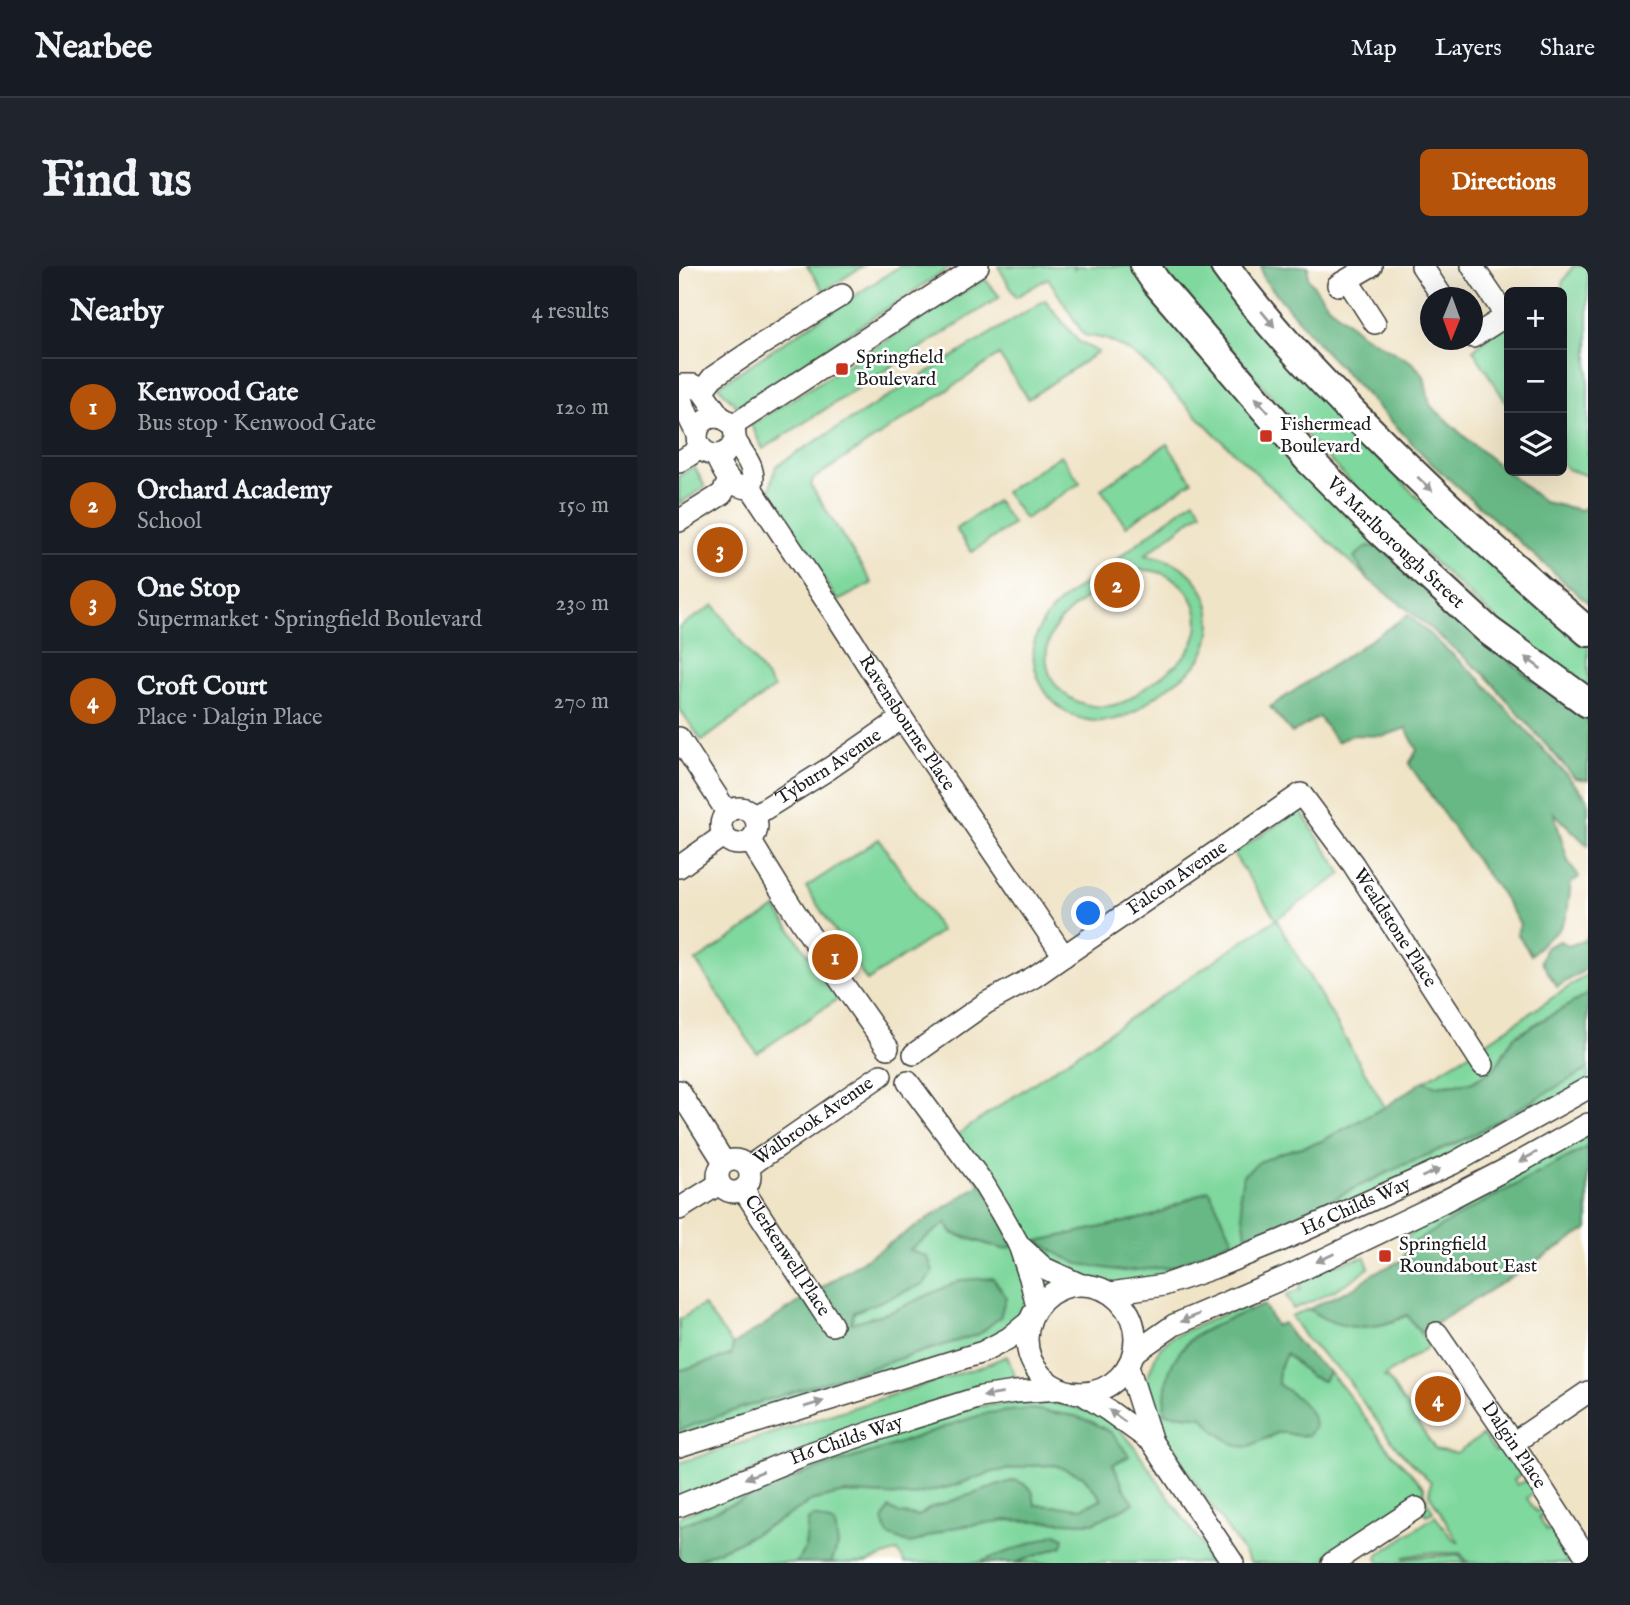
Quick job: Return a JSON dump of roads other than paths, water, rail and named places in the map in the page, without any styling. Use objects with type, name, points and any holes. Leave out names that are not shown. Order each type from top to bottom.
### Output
[{"type":"main road","points":[[1230,269],[1300,358],[1392,453],[1588,632]]},
{"type":"main road","name":"V8 Marlborough Street","points":[[1146,271],[1308,459],[1380,531],[1488,630],[1588,703]]},
{"type":"street","points":[[729,428],[978,266]]},
{"type":"street","points":[[1371,266],[1343,283],[1375,323]]},
{"type":"street","points":[[1422,266],[1436,287]]},
{"type":"street","points":[[1472,266],[1506,316],[1483,330]]},
{"type":"street","points":[[684,391],[713,377],[842,295]]},
{"type":"street","points":[[684,391],[729,428],[754,472],[751,488],[740,488],[729,481],[704,446],[684,391]]},
{"type":"street","points":[[704,446],[699,428],[708,419],[729,428]]},
{"type":"street","points":[[704,446],[725,453],[730,450],[729,428]]},
{"type":"street","points":[[679,462],[704,446]]},
{"type":"street","points":[[679,521],[722,494],[729,481]]},
{"type":"street","name":"Ravensbourne Place","points":[[751,488],[902,718],[1065,956]]},
{"type":"street","name":"Tyburn Avenue","points":[[755,815],[902,718]]},
{"type":"street","points":[[679,738],[727,812]]},
{"type":"street","name":"Falcon Avenue","points":[[914,1054],[986,1003],[1065,956],[1301,794]]},
{"type":"street","name":"Wealdstone Place","points":[[1301,794],[1353,864],[1483,1065]]},
{"type":"street","points":[[739,807],[755,815],[758,826],[750,841],[736,844],[727,839],[721,825],[727,812],[739,807]]},
{"type":"street","points":[[679,867],[724,835]]},
{"type":"street","points":[[750,841],[787,902],[888,1048]]},
{"type":"street","points":[[905,1046],[914,1054],[917,1060],[916,1072],[908,1082],[890,1083],[881,1075],[880,1057],[888,1048],[905,1046]]},
{"type":"street","name":"Walbrook Avenue","points":[[748,1167],[881,1075]]},
{"type":"street","points":[[908,1082],[983,1183],[1019,1245],[1030,1278],[1033,1314],[1027,1337],[1035,1368],[1047,1381],[1109,1410],[1152,1442]]},
{"type":"street","name":"H6 Childs Way","points":[[1111,1293],[1164,1284],[1279,1241],[1452,1164],[1588,1088]]},
{"type":"street","points":[[679,1091],[724,1163]]},
{"type":"street","name":"H6 Childs Way","points":[[1131,1360],[1174,1325],[1293,1274],[1435,1206],[1588,1124]]},
{"type":"street","points":[[734,1159],[748,1167],[750,1179],[743,1189],[738,1192],[727,1191],[719,1184],[718,1170],[724,1163],[734,1159]]},
{"type":"street","points":[[679,1209],[719,1184]]},
{"type":"street","name":"Clerkenwell Place","points":[[743,1189],[832,1325]]},
{"type":"street","points":[[1019,1245],[1044,1268],[1079,1284]]},
{"type":"street","points":[[679,1446],[983,1352],[1009,1338],[1047,1296],[1062,1287],[1079,1284],[1096,1286],[1111,1293],[1124,1305],[1132,1320],[1136,1336],[1131,1360],[1116,1381],[1099,1390],[1071,1391]]},
{"type":"street","name":"Dalgin Place","points":[[1437,1333],[1588,1559]]},
{"type":"street","points":[[1131,1360],[1152,1442],[1233,1563]]},
{"type":"street","name":"H6 Childs Way","points":[[679,1506],[804,1455],[957,1404],[1003,1393],[1071,1391]]},
{"type":"street","points":[[1513,1443],[1588,1392]]},
{"type":"street","points":[[1332,1563],[1361,1555],[1416,1507]]},
{"type":"place","name":"Springfield Boulevard","points":[[842,369]]},
{"type":"place","name":"Fishermead Boulevard","points":[[1266,436]]},
{"type":"place","name":"One Stop","points":[[720,550]]},
{"type":"place","name":"Orchard Academy","points":[[1117,585]]},
{"type":"place","name":"Kenwood Gate","points":[[835,957]]},
{"type":"place","name":"Springfield Roundabout East","points":[[1385,1256]]},
{"type":"place","name":"Croft Court","points":[[1438,1399]]}]
